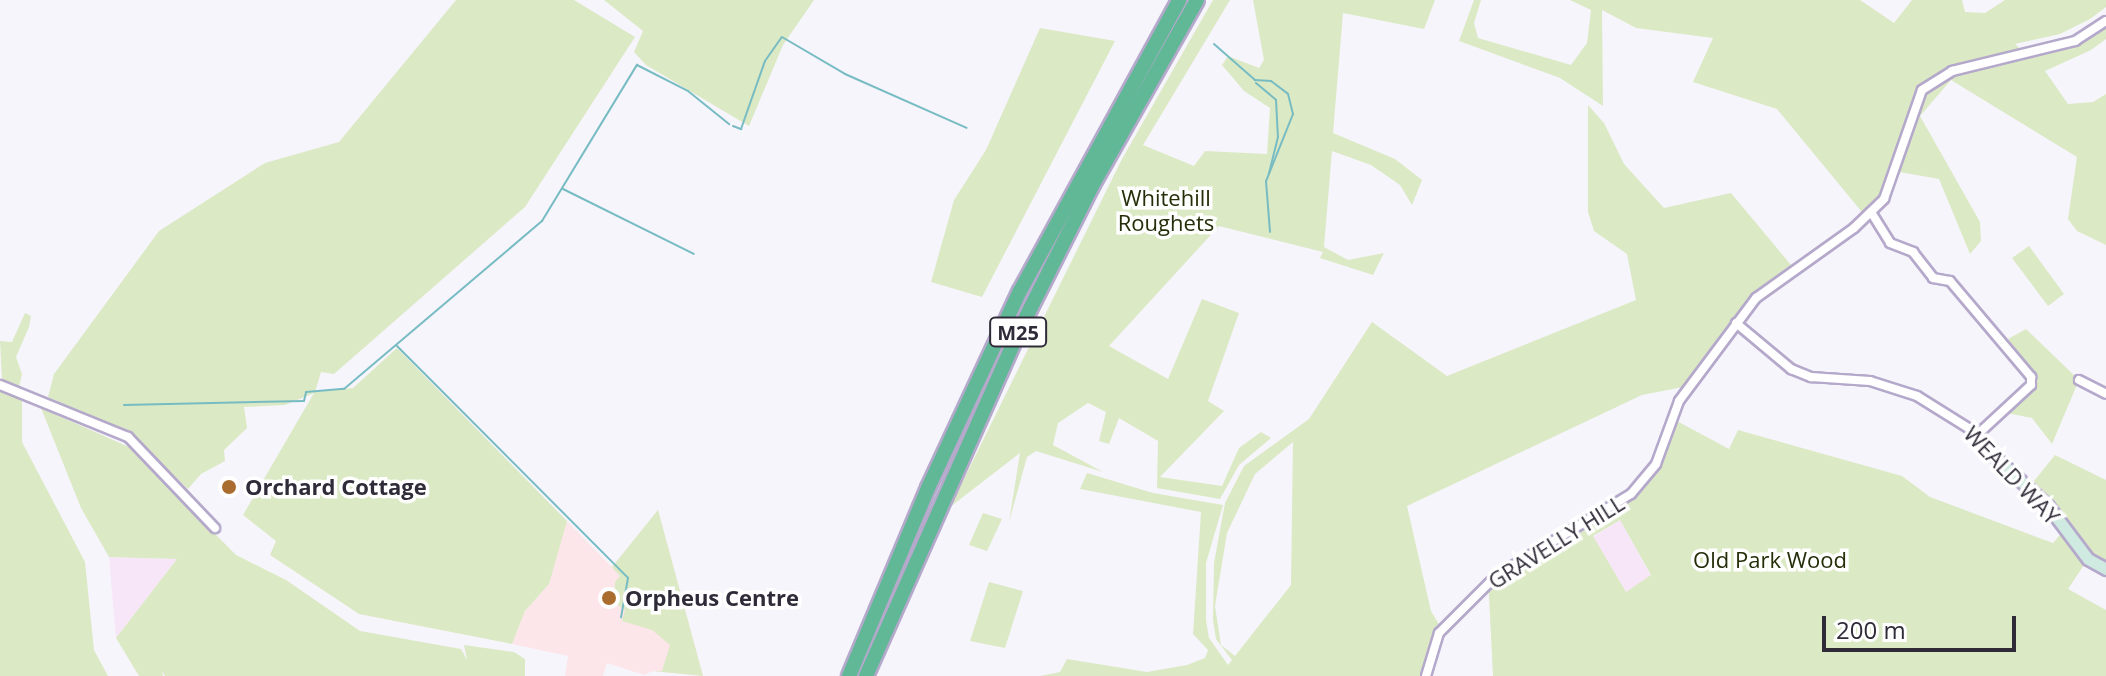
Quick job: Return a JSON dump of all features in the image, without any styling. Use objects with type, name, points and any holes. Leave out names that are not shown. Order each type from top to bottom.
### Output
[{"type":"highway","name":"M25","points":[[849,676],[934,474],[1014,304],[1179,0]]},
{"type":"highway","name":"M25","points":[[866,676],[924,535],[1021,325],[1197,0]]},
{"type":"street","points":[[1978,434],[2031,385],[2031,377],[1950,281],[1933,278],[1913,252],[1890,243],[1871,212],[1884,199],[1922,90],[1952,71],[2075,41],[2106,21]]},
{"type":"street","name":"GRAVELLY HILL","points":[[1426,676],[1439,633],[1496,576],[1618,507],[1631,494],[1656,464],[1679,401],[1756,298],[1871,212]]},
{"type":"street","name":"WEALD WAY","points":[[1736,323],[1791,369],[1901,389],[1978,434],[1997,459],[2048,506],[2088,559],[2106,569]]},
{"type":"street","points":[[2079,380],[2106,394]]},
{"type":"street","points":[[0,385],[128,437],[215,528]]},
{"type":"shaded area","name":"Orpheus Centre","points":[[658,510],[703,676],[653,671],[644,675],[607,663],[603,676],[565,676],[568,656],[512,644],[525,611],[547,586],[567,521],[612,567]]},
{"type":"shaded area","points":[[1620,520],[1651,576],[1626,592],[1593,537]]},
{"type":"shaded area","points":[[109,557],[177,559],[116,638]]},
{"type":"green space","points":[[456,0],[574,0],[635,37],[525,207],[334,374],[321,372],[315,392],[353,388],[397,348],[567,521],[549,584],[525,611],[512,644],[359,614],[270,555],[276,541],[243,515],[314,393],[285,405],[244,407],[247,428],[224,450],[225,461],[201,474],[188,489],[129,434],[48,397],[54,374],[159,231],[265,163],[339,142]]},
{"type":"green space","points":[[604,0],[814,0],[783,45],[749,126],[646,65],[634,52],[643,31]]},
{"type":"green space","name":"Whitehill Roughets","points":[[1213,0],[1230,0],[1143,145],[1194,166],[1205,151],[1267,154],[1270,108],[1244,91],[1222,65],[1228,56],[1259,68],[1264,60],[1253,0],[1435,0],[1424,29],[1343,13],[1333,133],[1395,159],[1422,180],[1412,205],[1400,185],[1371,165],[1332,151],[1324,247],[1348,260],[1384,253],[1373,275],[1320,258],[1323,252],[1219,226],[1109,346],[1168,379],[1202,299],[1239,313],[1208,401],[1224,411],[1160,477],[1222,486],[1239,448],[1261,432],[1271,438],[1239,465],[1220,499],[1157,488],[1158,441],[1119,418],[1109,444],[1099,441],[1106,412],[1088,403],[1058,423],[1053,445],[1103,472],[1036,451],[1027,457],[1009,522],[1020,453],[950,507],[1122,159]]},
{"type":"green space","points":[[1474,0],[1481,0],[1474,23],[1478,38],[1571,65],[1587,43],[1591,10],[1570,0],[1860,0],[1894,23],[1912,0],[1962,0],[1965,12],[1985,13],[2005,0],[2106,0],[2106,7],[2090,19],[2060,34],[2015,44],[2028,56],[2077,46],[2106,27],[2106,39],[2091,50],[2045,71],[2068,104],[2093,102],[2106,94],[2106,245],[2077,231],[2068,219],[2077,157],[1951,80],[1920,116],[1980,222],[1981,241],[1970,254],[1939,179],[1894,171],[1884,199],[1866,217],[1777,109],[1693,82],[1713,38],[1636,28],[1602,10],[1603,106],[1560,78],[1459,41]]},
{"type":"green space","points":[[1040,28],[1115,41],[982,297],[931,282],[954,200],[986,150]]},
{"type":"green space","points":[[1588,105],[1604,123],[1624,164],[1664,208],[1731,193],[1796,271],[1756,298],[1683,387],[1642,395],[1407,506],[1431,611],[1440,626],[1432,676],[1040,676],[1060,672],[1067,659],[1147,672],[1187,665],[1205,658],[1208,650],[1193,634],[1201,512],[1080,489],[1087,473],[1153,493],[1223,505],[1206,563],[1206,620],[1209,638],[1228,665],[1232,660],[1216,639],[1213,620],[1214,563],[1225,503],[1244,466],[1309,419],[1372,322],[1447,376],[1636,300],[1627,254],[1594,231],[1588,212]],"holes":[[[1293,442],[1291,585],[1235,656],[1221,645],[1215,606],[1227,533],[1255,474]]]},
{"type":"green space","points":[[2029,246],[2064,294],[2048,306],[2012,258]]},
{"type":"green space","points":[[25,313],[31,316],[16,357],[22,374],[19,387],[2,380],[0,341],[12,342]]},
{"type":"green space","points":[[2026,329],[2079,380],[2052,444],[2032,418],[2007,413],[2038,380],[2008,339]]},
{"type":"green space","points":[[0,389],[22,401],[22,442],[85,562],[94,650],[108,676],[0,676]]},
{"type":"green space","points":[[41,408],[129,447],[236,555],[286,580],[360,631],[461,649],[467,660],[464,645],[514,652],[525,659],[525,676],[165,676],[162,671],[163,676],[139,676],[116,638],[177,559],[109,557],[81,508]]},
{"type":"green space","name":"Old Park Wood","points":[[1675,420],[1729,449],[1738,430],[1902,476],[1930,497],[2053,543],[2065,529],[2088,559],[2068,589],[2106,610],[2106,676],[1493,676],[1488,576],[1613,503],[1662,461]],"holes":[[[1620,520],[1651,575],[1626,592],[1593,536]]]},
{"type":"green space","points":[[2055,455],[2106,480],[2106,566],[2090,556],[2030,486]]},
{"type":"green space","points":[[658,510],[703,676],[653,671],[662,671],[670,645],[652,630],[622,621],[625,610],[615,603],[615,582],[620,576],[612,567]]},
{"type":"green space","points":[[983,513],[1002,519],[987,551],[969,545]]},
{"type":"green space","points":[[989,582],[1023,591],[1005,648],[970,641]]},
{"type":"waterway","points":[[733,126],[741,129],[765,61],[782,37],[845,74],[967,128]]},
{"type":"waterway","points":[[1214,44],[1255,80],[1271,81],[1288,94],[1293,114],[1266,181],[1270,232]]},
{"type":"waterway","points":[[124,405],[304,401],[306,392],[344,389],[542,221],[637,65],[688,91],[729,124]]},
{"type":"waterway","points":[[1256,83],[1276,100],[1278,137],[1269,174]]},
{"type":"waterway","points":[[563,189],[694,254]]},
{"type":"waterway","points":[[397,346],[628,578],[621,617]]},
{"type":"place","name":"Orchard Cottage","points":[[229,487]]},
{"type":"place","name":"Orpheus Centre","points":[[609,598]]}]
